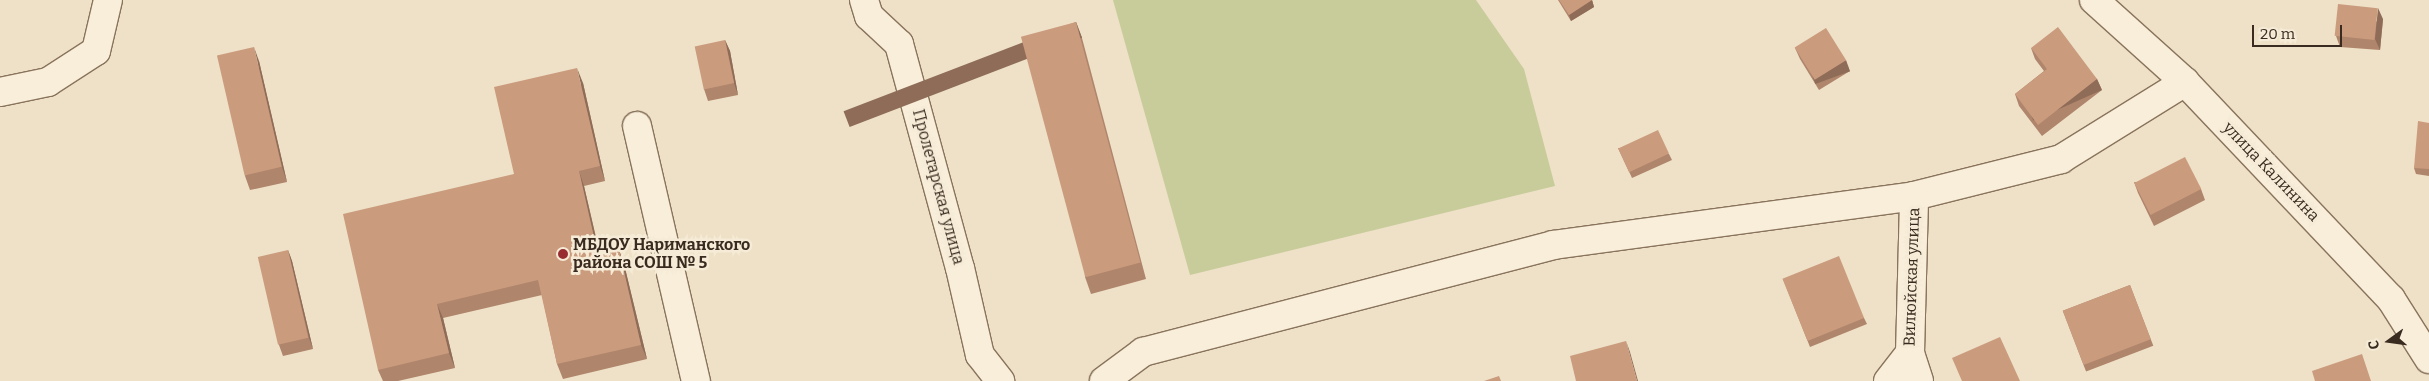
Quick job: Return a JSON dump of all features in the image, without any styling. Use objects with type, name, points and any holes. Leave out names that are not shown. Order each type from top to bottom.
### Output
[{"type":"street","points":[[0,92],[48,82],[96,51],[108,0]]},
{"type":"street","name":"Пролетарская улица","points":[[864,0],[869,16],[899,44],[960,268],[980,355],[1000,381]]},
{"type":"street","name":"улица Калинина","points":[[2094,0],[2185,82],[2391,299],[2426,347]]},
{"type":"street","points":[[1104,381],[1143,352],[1553,245],[1914,196],[2061,159],[2185,82]]},
{"type":"street","points":[[638,126],[696,381]]},
{"type":"street","name":"Вилюйская улица","points":[[1888,381],[1910,353],[1914,196]]},
{"type":"street","points":[[1910,353],[1919,381]]},
{"type":"green space","points":[[1113,0],[1476,0],[1524,69],[1555,186],[1190,275]]},
{"type":"building","points":[[1559,0],[1592,0],[1569,15]]},
{"type":"building","points":[[2338,4],[2378,8],[2374,40],[2335,36]]},
{"type":"building","points":[[1076,22],[1140,263],[1085,277],[1021,37]]},
{"type":"building","points":[[2058,27],[2097,79],[2038,125],[2015,94],[2047,69],[2031,48]]},
{"type":"building","points":[[1826,28],[1846,60],[1815,80],[1795,48]]},
{"type":"building","points":[[725,40],[734,83],[704,89],[695,46]]},
{"type":"building","points":[[254,47],[282,167],[245,175],[217,56]]},
{"type":"building","points":[[577,68],[600,166],[579,171],[598,255],[619,250],[641,345],[557,364],[538,280],[437,304],[449,353],[378,370],[343,214],[514,174],[494,87]]},
{"type":"building","points":[[2418,121],[2429,123],[2429,169],[2414,168]]},
{"type":"building","points":[[1658,130],[1669,154],[1629,172],[1618,149]]},
{"type":"building","points":[[2185,157],[2201,189],[2151,215],[2134,183]]},
{"type":"building","points":[[288,250],[308,338],[278,345],[258,257]]},
{"type":"building","points":[[1839,256],[1864,318],[1808,341],[1782,279]]},
{"type":"building","points":[[2130,285],[2151,339],[2084,365],[2063,311]]},
{"type":"building","points":[[2000,337],[2020,381],[1962,381],[1952,358]]},
{"type":"building","points":[[1626,341],[1637,381],[1576,381],[1570,356]]},
{"type":"building","points":[[2362,354],[2371,381],[2315,381],[2312,371]]},
{"type":"building","points":[[1499,376],[1501,381],[1484,381]]},
{"type":"place","name":"МБДОУ Нариманского района СОШ № 5","points":[[563,254]]}]
